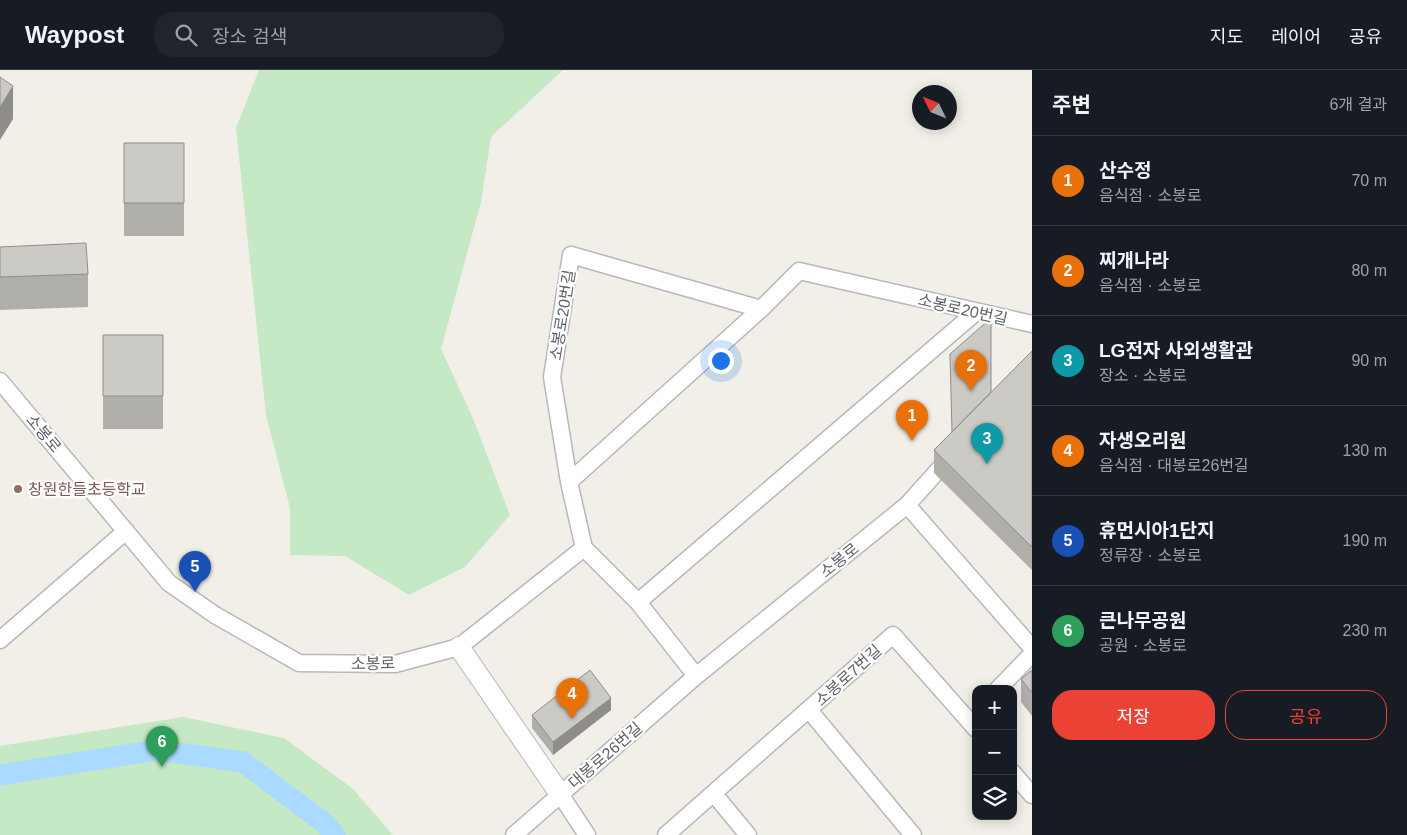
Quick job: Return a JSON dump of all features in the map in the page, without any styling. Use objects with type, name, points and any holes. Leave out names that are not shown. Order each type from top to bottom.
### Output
[{"type":"street","name":"소봉로20번길","points":[[584,548],[569,482],[552,377],[571,255],[761,309]]},
{"type":"street","name":"소봉로20번길","points":[[569,482],[761,309],[799,272],[1032,324]]},
{"type":"street","points":[[638,602],[976,312]]},
{"type":"street","name":"소봉로","points":[[0,381],[170,583],[214,615],[299,663],[395,664],[458,647],[584,548]]},
{"type":"street","name":"소봉로","points":[[696,676],[907,505],[958,448]]},
{"type":"street","points":[[907,505],[1032,648]]},
{"type":"street","points":[[0,640],[126,531]]},
{"type":"street","points":[[584,548],[638,602],[696,676]]},
{"type":"street","name":"소봉로7번길","points":[[666,835],[893,635],[972,719]]},
{"type":"street","points":[[458,647],[587,835]]},
{"type":"street","points":[[1002,685],[1032,654]]},
{"type":"street","name":"대봉로26번길","points":[[514,835],[696,676]]},
{"type":"street","name":"소봉로7번길","points":[[808,710],[913,835]]},
{"type":"street","points":[[1015,775],[1032,795]]},
{"type":"street","points":[[714,794],[748,835]]},
{"type":"green space","points":[[259,70],[563,70],[491,137],[481,202],[441,349],[472,416],[510,515],[465,567],[409,595],[345,556],[290,555],[290,508],[266,415],[236,128]]},
{"type":"green space","points":[[183,717],[284,738],[353,789],[393,835],[0,835],[0,746]]},
{"type":"building","points":[[0,77],[13,86],[0,107]]},
{"type":"building","points":[[124,143],[184,143],[184,203],[124,203]]},
{"type":"building","points":[[86,243],[88,274],[0,277],[0,247]]},
{"type":"building","points":[[991,318],[991,392],[952,432],[950,354]]},
{"type":"building","points":[[103,335],[163,335],[163,396],[103,396]]},
{"type":"building","points":[[1032,351],[1032,547],[934,450]]},
{"type":"building","points":[[590,670],[611,698],[553,742],[532,715]]},
{"type":"building","points":[[1032,670],[1032,693],[1021,679]]},
{"type":"waterway","points":[[0,775],[157,750],[243,762],[323,822],[335,835]]},
{"type":"place","name":"찌개나라","points":[[971,391]]},
{"type":"place","name":"산수정","points":[[912,441]]},
{"type":"place","name":"LG전자 사외생활관","points":[[987,464]]},
{"type":"place","name":"창원한들초등학교","points":[[18,489]]},
{"type":"place","name":"휴먼시아1단지","points":[[195,592]]},
{"type":"place","name":"자생오리원","points":[[572,719]]},
{"type":"place","name":"큰나무공원","points":[[162,767]]}]
